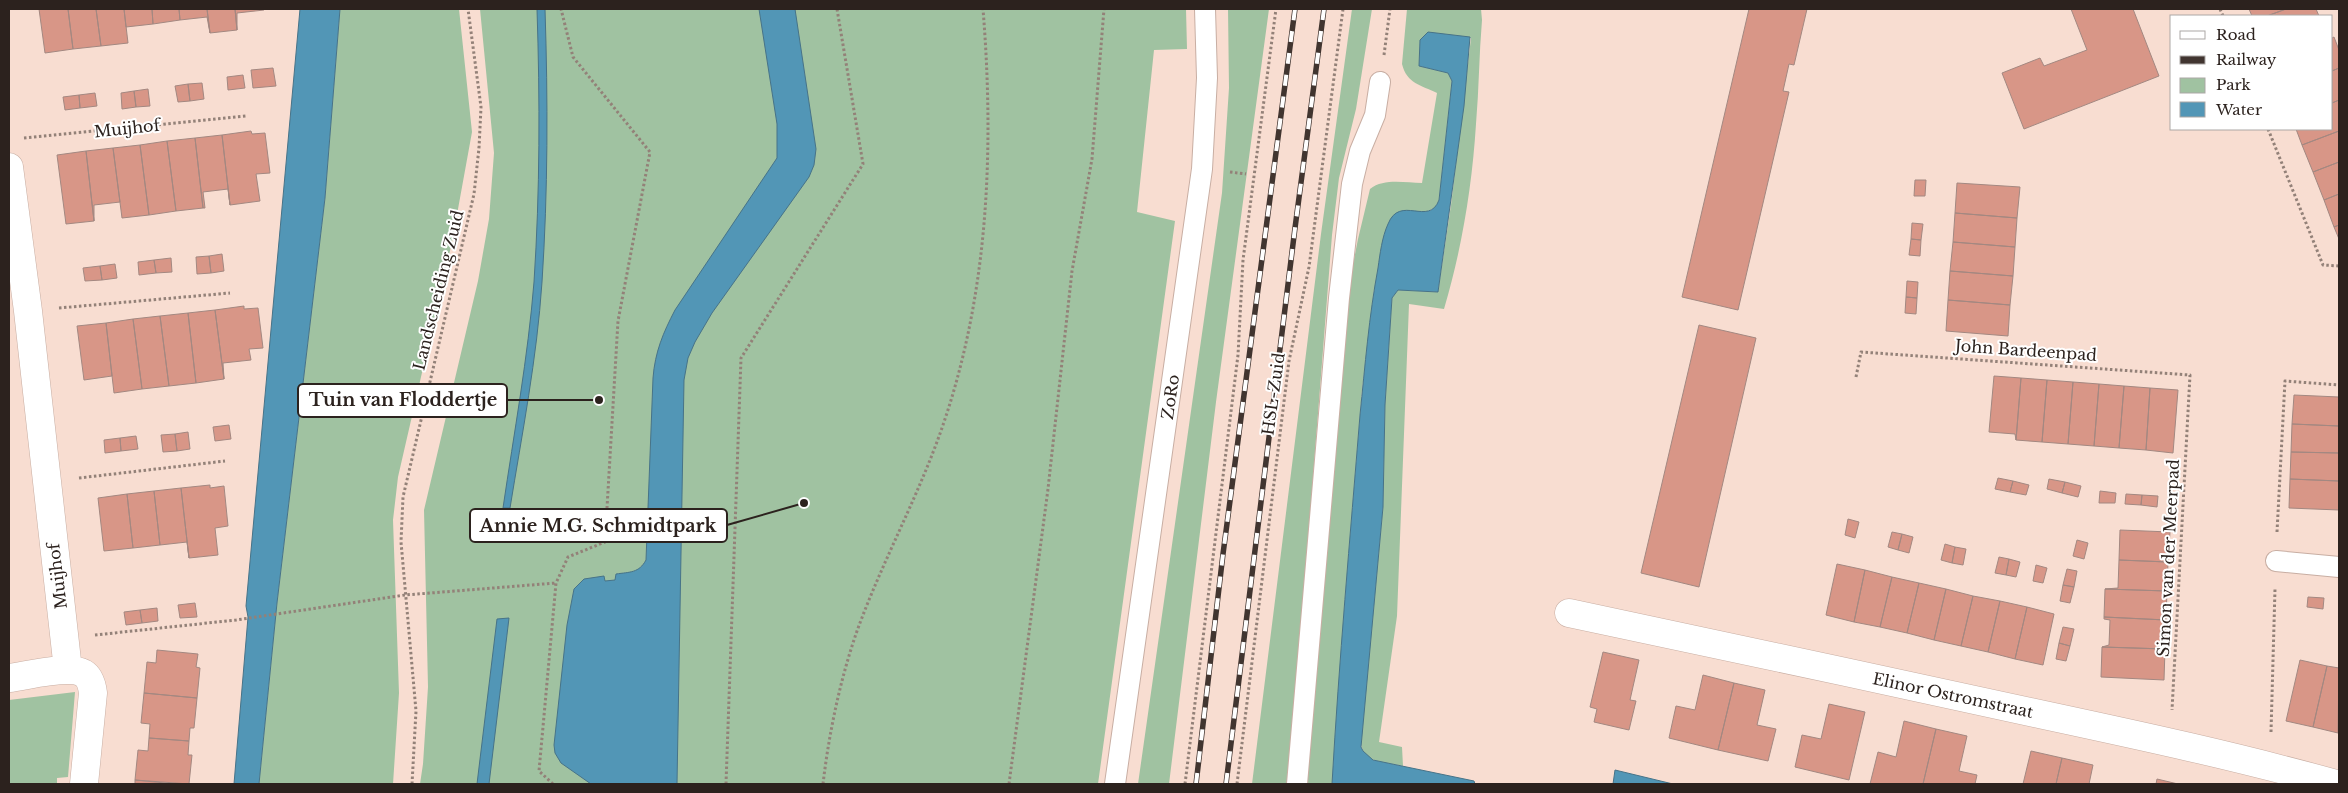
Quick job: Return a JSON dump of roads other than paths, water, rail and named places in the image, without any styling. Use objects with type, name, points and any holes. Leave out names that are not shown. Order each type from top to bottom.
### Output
[{"type":"street","name":"Muijhof","points":[[9,167],[28,311],[68,670]]},
{"type":"street","name":"Elinor Ostromstraat","points":[[1569,613],[1788,658],[2269,765],[2336,784]]},
{"type":"street","points":[[9,678],[68,670],[83,673],[91,682],[93,693],[84,784]]},
{"type":"lane","name":"ZoRo","points":[[1115,784],[1202,168],[1207,78],[1205,9]]},
{"type":"lane","points":[[1297,784],[1339,298],[1352,184],[1360,151],[1375,115],[1380,82]]},
{"type":"lane","points":[[2276,562],[2339,567]]},
{"type":"water","points":[[300,9],[340,9],[325,198],[277,603],[259,784],[234,784],[248,617],[246,606]]},
{"type":"water","points":[[537,9],[545,9],[547,77],[547,146],[542,282],[533,367],[510,508],[503,508],[524,367],[534,282],[539,146]]},
{"type":"water","points":[[759,9],[795,9],[816,149],[814,165],[809,177],[712,313],[688,358],[684,380],[677,784],[591,784],[561,763],[555,753],[554,745],[567,625],[574,589],[584,579],[604,576],[605,581],[615,580],[616,574],[637,570],[646,560],[653,378],[660,343],[675,310],[777,158],[777,124]]},
{"type":"water","points":[[1428,32],[1470,37],[1464,106],[1438,292],[1398,290],[1392,298],[1385,405],[1383,507],[1361,747],[1373,760],[1474,781],[1475,784],[1332,784],[1360,415],[1381,246],[1393,215],[1407,210],[1429,211],[1434,208],[1439,200],[1452,81],[1448,73],[1419,66],[1420,40]]},
{"type":"water","points":[[509,618],[489,784],[477,784],[497,619]]},
{"type":"water","points":[[1615,770],[1673,784],[1613,784]]},
{"type":"railway","points":[[1196,784],[1223,554],[1295,9]]},
{"type":"railway","points":[[1226,784],[1324,9]]},
{"type":"place","name":"Tuin van Floddertje","points":[[599,400]]},
{"type":"place","name":"Annie M.G. Schmidtpark","points":[[804,503]]}]
